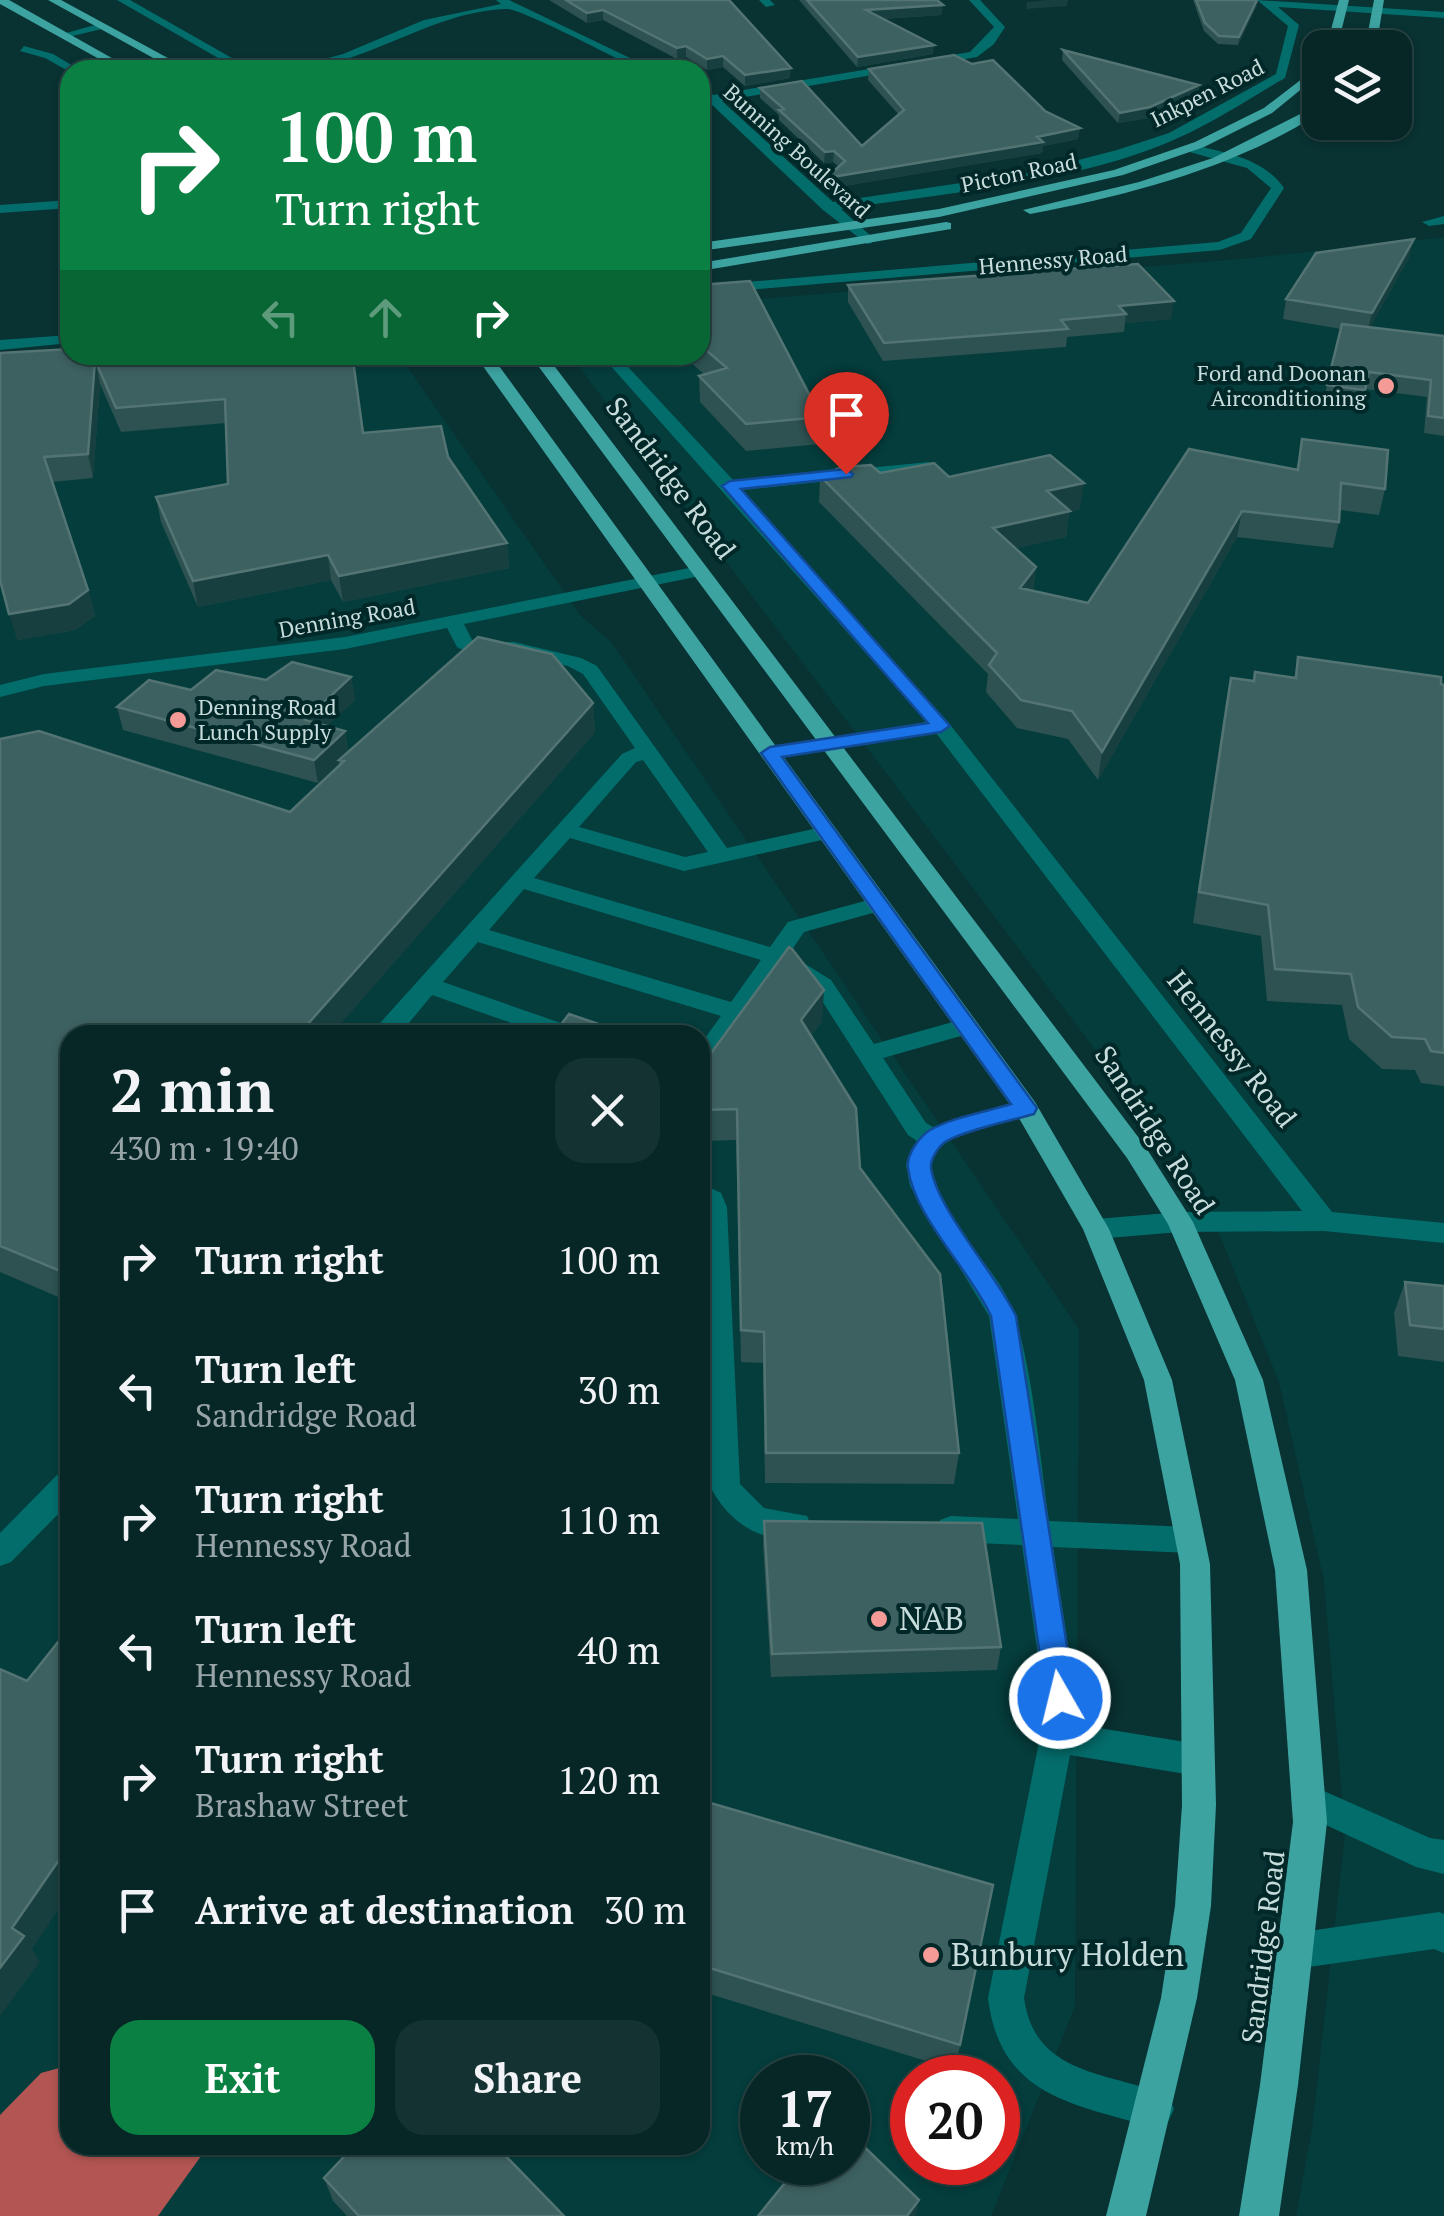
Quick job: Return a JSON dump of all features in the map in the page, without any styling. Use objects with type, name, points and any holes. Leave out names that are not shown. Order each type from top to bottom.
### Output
[{"type":"main road","points":[[1,0],[109,60]]},
{"type":"main road","points":[[52,0],[165,60]]},
{"type":"main road","points":[[1336,30],[1344,3]]},
{"type":"main road","points":[[1374,30],[1379,5]]},
{"type":"main road","name":"Picton Road","points":[[710,246],[1055,188],[1190,148],[1248,124],[1302,87]]},
{"type":"main road","name":"Picton Road","points":[[710,265],[1081,201],[1224,158],[1302,117]]},
{"type":"main road","points":[[486,365],[1026,1108],[1096,1229],[1158,1380],[1195,1564],[1198,1760],[1193,1906],[1179,1998],[1126,2216]]},
{"type":"main road","name":"Sandridge Road","points":[[545,365],[1080,1072],[1180,1222],[1249,1380],[1290,1570],[1310,1822],[1259,2216]]},
{"type":"street","points":[[122,0],[229,60]]},
{"type":"street","points":[[710,95],[974,55],[984,50],[1000,26],[974,0]]},
{"type":"street","points":[[1428,14],[1430,0]]},
{"type":"street","points":[[1264,1],[1379,5],[1444,15]]},
{"type":"street","name":"Inkpen Road","points":[[828,207],[1028,177],[1173,136],[1281,76],[1294,25],[1264,1]]},
{"type":"street","points":[[338,60],[428,22],[506,3],[629,60]]},
{"type":"street","points":[[64,35],[102,26]]},
{"type":"street","points":[[24,49],[60,62]]},
{"type":"street","name":"Bunning Boulevard","points":[[710,100],[867,240]]},
{"type":"street","name":"Hennessy Road","points":[[710,289],[1232,244],[1246,236],[1278,188],[1267,174],[1190,148]]},
{"type":"street","points":[[0,209],[60,205]]},
{"type":"street","points":[[0,345],[60,340]]},
{"type":"street","name":"Hennessy Road","points":[[618,365],[941,726],[1324,1221]]},
{"type":"street","points":[[730,486],[923,466]]},
{"type":"street","name":"Denning Road","points":[[0,691],[58,678],[326,646],[699,570]]},
{"type":"street","points":[[454,622],[469,654],[514,648],[586,667],[722,856]]},
{"type":"street","points":[[770,753],[941,726]]},
{"type":"street","points":[[395,1025],[631,756],[647,751]]},
{"type":"street","points":[[566,830],[674,863],[828,832]]},
{"type":"street","points":[[520,881],[776,956],[818,978],[917,1129],[934,1140]]},
{"type":"street","points":[[710,1049],[800,924],[879,904]]},
{"type":"street","points":[[474,933],[736,1012]]},
{"type":"street","points":[[428,985],[518,1025]]},
{"type":"street","points":[[868,1054],[967,1026]]},
{"type":"street","points":[[1026,1108],[950,1131],[934,1140],[920,1156],[922,1182],[991,1289],[1003,1316],[1060,1698],[1057,1737],[1006,1998],[1016,2041],[1061,2080],[1155,2109]]},
{"type":"street","points":[[710,1199],[714,1208],[726,1486],[738,1508],[759,1522],[828,1526]]},
{"type":"street","points":[[1096,1229],[1180,1222],[1324,1221],[1444,1232]]},
{"type":"street","points":[[0,1553],[60,1492]]},
{"type":"street","points":[[923,1528],[1190,1540]]},
{"type":"street","points":[[1057,1737],[1198,1760]]},
{"type":"street","points":[[1308,1800],[1428,1855],[1444,1857]]},
{"type":"street","points":[[1295,1950],[1440,1930],[1444,1935]]},
{"type":"shaded area","points":[[1444,237],[1444,2216],[1296,2216],[1312,2129],[1345,1834],[1324,1581],[1279,1382],[1202,1191],[578,365],[710,365],[710,303],[1251,258]]},
{"type":"shaded area","points":[[60,356],[60,365],[406,365],[580,615],[612,643],[1079,1329],[1075,2006],[1020,2144],[1020,2055],[890,2055],[890,2185],[1003,2185],[991,2216],[0,2216],[0,361]]},
{"type":"shaded area","points":[[60,2068],[60,2155],[202,2155],[158,2216],[0,2216],[0,2115],[41,2073]]},
{"type":"building","points":[[566,0],[729,0],[791,68],[745,75],[723,56],[707,59],[603,10],[587,13]]},
{"type":"building","points":[[807,0],[937,0],[943,5],[866,10],[934,45],[858,57]]},
{"type":"building","points":[[1196,0],[1257,0],[1239,37],[1219,36],[1205,23]]},
{"type":"building","points":[[1063,50],[1199,85],[1150,107],[1120,113]]},
{"type":"building","points":[[954,55],[972,64],[993,60],[1045,111],[1080,128],[1037,137],[1043,142],[826,178],[845,161],[834,151],[825,152],[760,88],[802,81],[862,146],[904,110],[869,69]]},
{"type":"building","points":[[1414,239],[1372,313],[1286,299],[1316,253]]},
{"type":"building","points":[[1138,264],[1174,301],[1119,306],[1126,314],[1061,320],[1068,329],[884,343],[848,285]]},
{"type":"building","points":[[750,281],[821,417],[746,424],[699,376],[727,368],[710,354],[710,284]]},
{"type":"building","points":[[1342,324],[1444,336],[1444,418],[1428,416],[1431,380],[1369,372],[1365,390],[1327,385]]},
{"type":"building","points":[[60,350],[60,365],[95,365],[88,454],[44,457],[88,590],[69,604],[9,614],[0,580],[0,353]]},
{"type":"building","points":[[97,365],[354,365],[363,433],[441,426],[448,457],[507,543],[339,576],[328,555],[193,581],[156,497],[228,484],[225,399],[116,408]]},
{"type":"building","points":[[1302,439],[1388,450],[1385,489],[1341,483],[1339,522],[1242,511],[1102,752],[1072,711],[1021,700],[989,665],[997,653],[820,476],[842,467],[871,465],[880,473],[934,463],[949,477],[1050,455],[1084,483],[1047,491],[1070,511],[993,528],[1036,567],[1020,588],[1088,603],[1189,449],[1298,470]]},
{"type":"building","points":[[478,637],[552,654],[593,703],[307,1025],[60,1025],[60,1271],[0,1246],[0,739],[39,731],[290,812],[344,761],[339,760]]},
{"type":"building","points":[[1298,657],[1441,677],[1444,685],[1444,1053],[1431,1051],[1425,1039],[1392,1037],[1358,1007],[1351,974],[1275,969],[1268,905],[1199,892],[1231,678],[1254,681],[1255,672],[1296,678]]},
{"type":"building","points":[[292,662],[351,677],[305,720],[345,731],[314,760],[117,707],[149,680],[191,690],[216,670],[266,680]]},
{"type":"building","points":[[789,947],[792,949],[824,990],[801,1020],[856,1108],[860,1168],[940,1274],[959,1453],[766,1453],[764,1332],[741,1330],[737,1109],[710,1110],[710,1055]]},
{"type":"building","points":[[569,1014],[601,1025],[561,1025]]},
{"type":"building","points":[[1405,1282],[1444,1286],[1444,1329],[1410,1325]]},
{"type":"building","points":[[764,1521],[982,1523],[1001,1647],[772,1654]]},
{"type":"building","points":[[60,1640],[60,1858],[12,1928],[24,1936],[0,1968],[0,1669],[27,1681]]},
{"type":"building","points":[[710,1803],[993,1885],[960,2045],[710,1968]]},
{"type":"building","points":[[870,2152],[890,2172],[890,2185],[904,2185],[919,2200],[907,2216],[758,2216],[783,2185],[870,2185]]},
{"type":"building","points":[[346,2155],[505,2155],[564,2216],[359,2216],[324,2178]]},
{"type":"place","name":"Ford and Doonan Airconditioning","points":[[1386,386]]},
{"type":"place","name":"Denning Road Lunch Supply","points":[[178,720]]},
{"type":"place","name":"NAB","points":[[879,1619]]},
{"type":"place","name":"Bunbury Holden","points":[[931,1955]]},
{"type":"route","points":[[846,474],[730,486],[941,726],[770,753],[1026,1108],[937,1136],[920,1156],[919,1168],[930,1200],[991,1289],[1003,1316],[1060,1698]]}]
